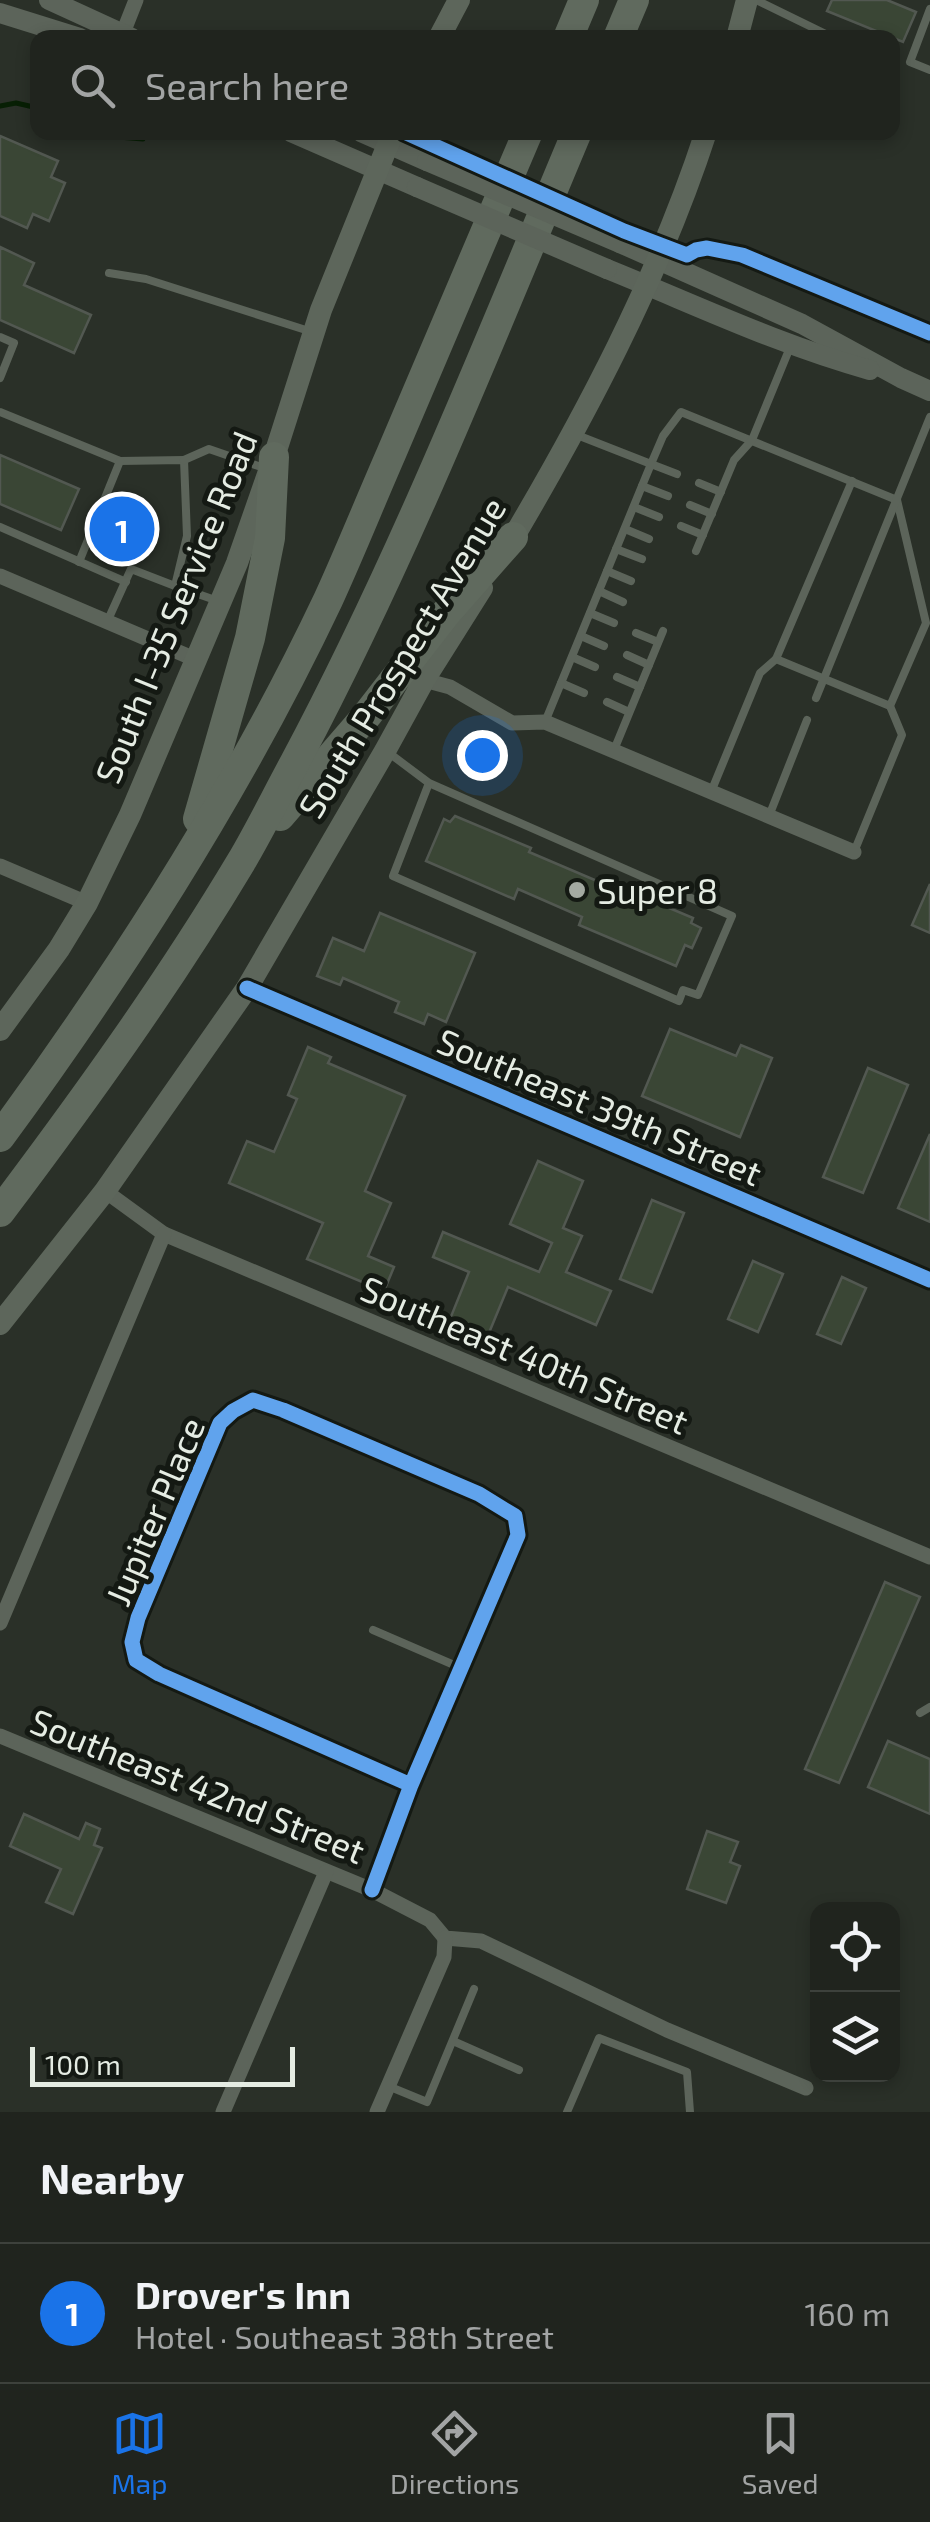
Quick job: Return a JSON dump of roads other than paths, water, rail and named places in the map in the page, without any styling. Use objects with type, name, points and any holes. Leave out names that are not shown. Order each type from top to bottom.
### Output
[{"type":"highway","points":[[571,30],[584,0]]},
{"type":"highway","points":[[621,30],[634,0]]},
{"type":"highway","points":[[0,1137],[63,1050],[216,812],[328,600],[525,140]]},
{"type":"highway","points":[[0,1212],[140,1020],[242,860],[326,704],[388,575],[575,140]]},
{"type":"highway","points":[[184,863],[250,638],[270,538],[272,463]]},
{"type":"highway","points":[[242,860],[367,716],[446,613],[513,537]]},
{"type":"main road","points":[[443,30],[459,0]]},
{"type":"main road","points":[[738,30],[746,0]]},
{"type":"main road","name":"South I-35 Service Road","points":[[0,1030],[87,903],[130,814],[237,563],[314,332],[389,140]]},
{"type":"main road","name":"South Prospect Avenue","points":[[106,1191],[247,988],[424,680],[573,434],[659,260],[703,140]]},
{"type":"main road","points":[[0,1324],[106,1191]]},
{"type":"street","points":[[49,0],[112,30]]},
{"type":"street","points":[[127,30],[136,0]]},
{"type":"street","points":[[0,13],[54,30]]},
{"type":"street","points":[[308,140],[754,332],[822,357],[901,378]]},
{"type":"street","points":[[393,140],[427,161],[802,324],[930,391]]},
{"type":"street","points":[[0,576],[197,660]]},
{"type":"street","points":[[424,680],[450,687],[512,723],[545,722],[854,852]]},
{"type":"street","points":[[0,866],[87,903]]},
{"type":"street","name":"Southeast 39th Street","points":[[247,988],[930,1280]]},
{"type":"street","name":"Southeast 40th Street","points":[[106,1191],[164,1234],[930,1557]]},
{"type":"street","points":[[0,1623],[164,1234]]},
{"type":"street","name":"Jupiter Place","points":[[411,1784],[136,1660],[132,1642],[138,1618],[220,1423],[253,1400],[479,1494],[515,1516],[518,1535],[462,1668]]},
{"type":"street","points":[[372,1890],[411,1784],[462,1668]]},
{"type":"street","name":"Southeast 42nd Street","points":[[0,1736],[372,1890],[430,1920],[445,1938],[481,1942],[667,2030],[806,2088]]},
{"type":"street","points":[[223,2112],[326,1872]]},
{"type":"street","points":[[377,2112],[444,1957],[445,1938]]},
{"type":"lane","points":[[756,0],[818,30]]},
{"type":"lane","points":[[930,9],[910,62],[930,70]]},
{"type":"lane","points":[[110,273],[146,279],[314,332]]},
{"type":"lane","points":[[0,337],[14,343],[0,378]]},
{"type":"lane","points":[[696,551],[734,460],[752,440],[791,345]]},
{"type":"lane","points":[[0,412],[120,461],[184,460],[209,449],[272,463]]},
{"type":"lane","points":[[545,722],[662,436],[681,412],[897,500]]},
{"type":"lane","points":[[816,698],[930,417]]},
{"type":"lane","points":[[573,434],[677,474]]},
{"type":"lane","points":[[175,586],[187,536],[184,460]]},
{"type":"lane","points":[[78,562],[120,461]]},
{"type":"lane","points":[[711,792],[760,673],[776,659],[852,481]]},
{"type":"lane","points":[[699,483],[721,492]]},
{"type":"lane","points":[[642,486],[668,496]]},
{"type":"lane","points":[[890,706],[926,623],[897,500]]},
{"type":"lane","points":[[690,505],[712,514]]},
{"type":"lane","points":[[634,507],[659,517]]},
{"type":"lane","points":[[0,526],[126,582]]},
{"type":"lane","points":[[681,526],[703,535]]},
{"type":"lane","points":[[625,529],[649,539]]},
{"type":"lane","points":[[616,549],[642,559]]},
{"type":"lane","points":[[107,622],[131,569],[220,602]]},
{"type":"lane","points":[[607,571],[632,581]]},
{"type":"lane","points":[[599,591],[623,602]]},
{"type":"lane","points":[[590,613],[614,624]]},
{"type":"lane","points":[[614,750],[663,632]]},
{"type":"lane","points":[[636,633],[658,642]]},
{"type":"lane","points":[[580,636],[604,646]]},
{"type":"lane","points":[[627,655],[649,664]]},
{"type":"lane","points":[[572,657],[595,667]]},
{"type":"lane","points":[[776,659],[890,706],[902,735],[854,852]]},
{"type":"lane","points":[[618,676],[640,686]]},
{"type":"lane","points":[[561,683],[584,692]]},
{"type":"lane","points":[[607,702],[629,712]]},
{"type":"lane","points":[[768,816],[807,720]]},
{"type":"lane","points":[[385,751],[429,782],[732,916],[698,995],[683,990],[679,1001],[393,876],[429,782]]},
{"type":"lane","points":[[373,1630],[462,1668]]},
{"type":"lane","points":[[920,1713],[930,1707]]},
{"type":"lane","points":[[422,2112],[474,1990]]},
{"type":"lane","points":[[567,2112],[599,2038],[686,2072],[690,2112]]},
{"type":"lane","points":[[452,2041],[519,2070]]},
{"type":"lane","points":[[388,2086],[426,2102]]},
{"type":"waterway","points":[[0,106],[16,103],[30,106]]},
{"type":"place","name":"Drover's Inn","points":[[122,529]]},
{"type":"place","name":"Super 8","points":[[577,890]]}]
